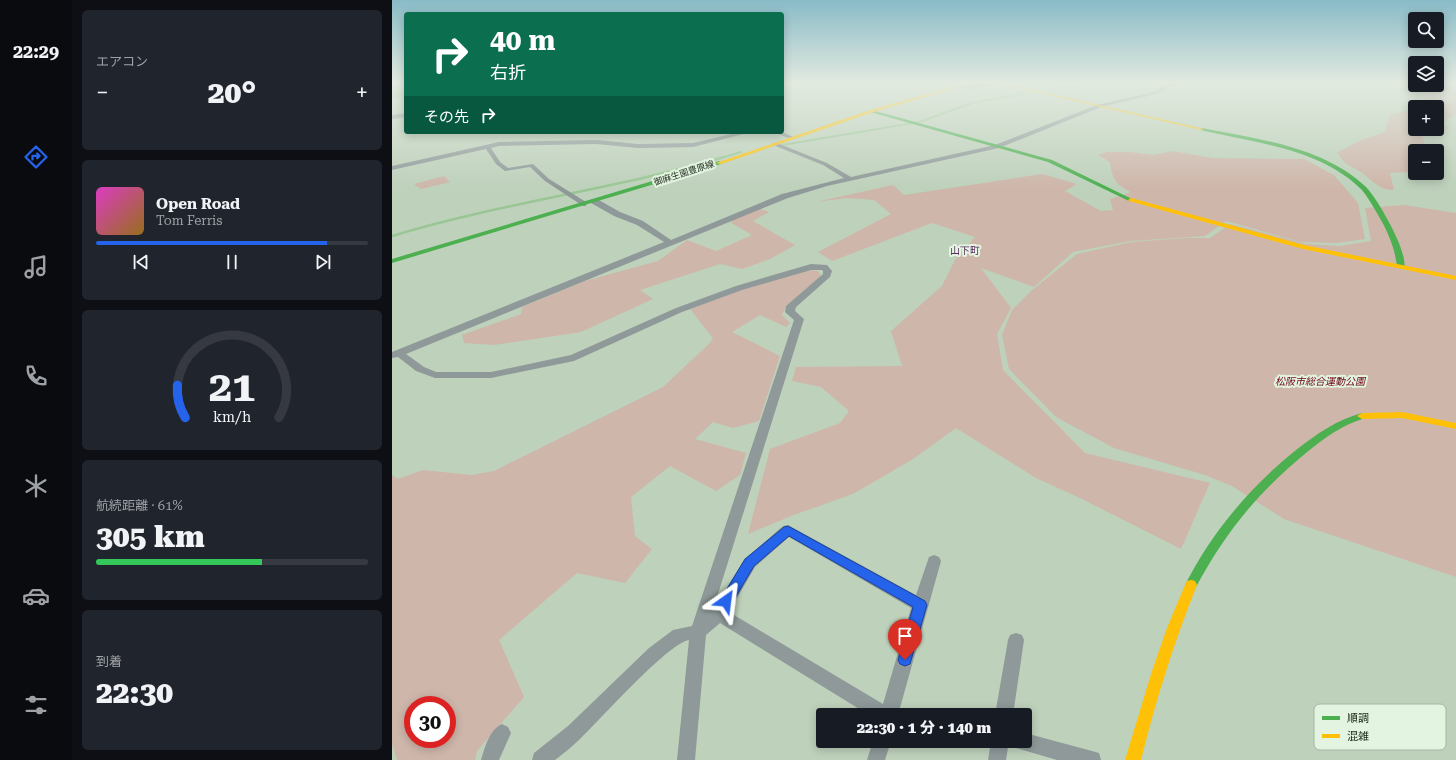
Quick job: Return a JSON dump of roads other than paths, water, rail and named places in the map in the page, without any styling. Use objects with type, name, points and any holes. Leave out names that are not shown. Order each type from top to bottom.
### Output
[{"type":"street","name":"御麻生園豊原線","points":[[392,261],[594,201],[775,144],[853,117]]},
{"type":"street","points":[[894,117],[1050,161],[1129,200],[1303,247],[1456,278]]},
{"type":"street","points":[[395,355],[785,196],[850,179],[997,147],[1070,117]]},
{"type":"street","points":[[1151,117],[1266,143],[1302,154],[1328,165],[1355,180],[1368,193],[1396,240],[1399,248],[1401,267]]},
{"type":"street","points":[[392,168],[504,143],[602,142],[638,146],[700,145],[741,134]]},
{"type":"street","points":[[781,134],[792,138]]},
{"type":"street","points":[[617,153],[614,148],[620,144]]},
{"type":"street","points":[[775,144],[825,164],[850,179]]},
{"type":"street","points":[[488,146],[498,162],[507,170],[531,165],[547,180],[583,204]]},
{"type":"street","points":[[594,201],[617,214],[640,223],[669,242]]},
{"type":"street","points":[[395,355],[420,369],[435,375],[491,375],[574,358],[679,310],[739,288],[811,267],[818,266],[826,269],[827,275],[791,306],[790,312],[799,319],[698,632],[686,760]]},
{"type":"street","points":[[1133,760],[1153,688],[1181,610],[1203,564],[1221,533],[1258,489],[1284,464],[1329,430],[1348,420],[1366,416],[1402,415],[1456,426]]},
{"type":"street","points":[[541,760],[574,732],[655,653],[679,635],[698,632],[718,614],[750,563],[788,530],[920,605]]},
{"type":"street","points":[[891,708],[934,561]]},
{"type":"street","points":[[718,614],[872,708]]},
{"type":"street","points":[[1005,708],[1016,640]]},
{"type":"street","points":[[490,760],[502,733]]},
{"type":"street","points":[[1032,744],[1092,760]]},
{"type":"street","points":[[876,760],[880,748]]},
{"type":"street","points":[[997,760],[999,748]]},
{"type":"waterway","points":[[782,145],[919,122],[932,117]]},
{"type":"waterway","points":[[721,158],[741,152]]},
{"type":"waterway","points":[[392,236],[475,214],[641,178],[724,157]]},
{"type":"district","name":"山下町","points":[[965,250]]},
{"type":"park label","name":"松阪市総合運動公園","points":[[1320,381]]}]
